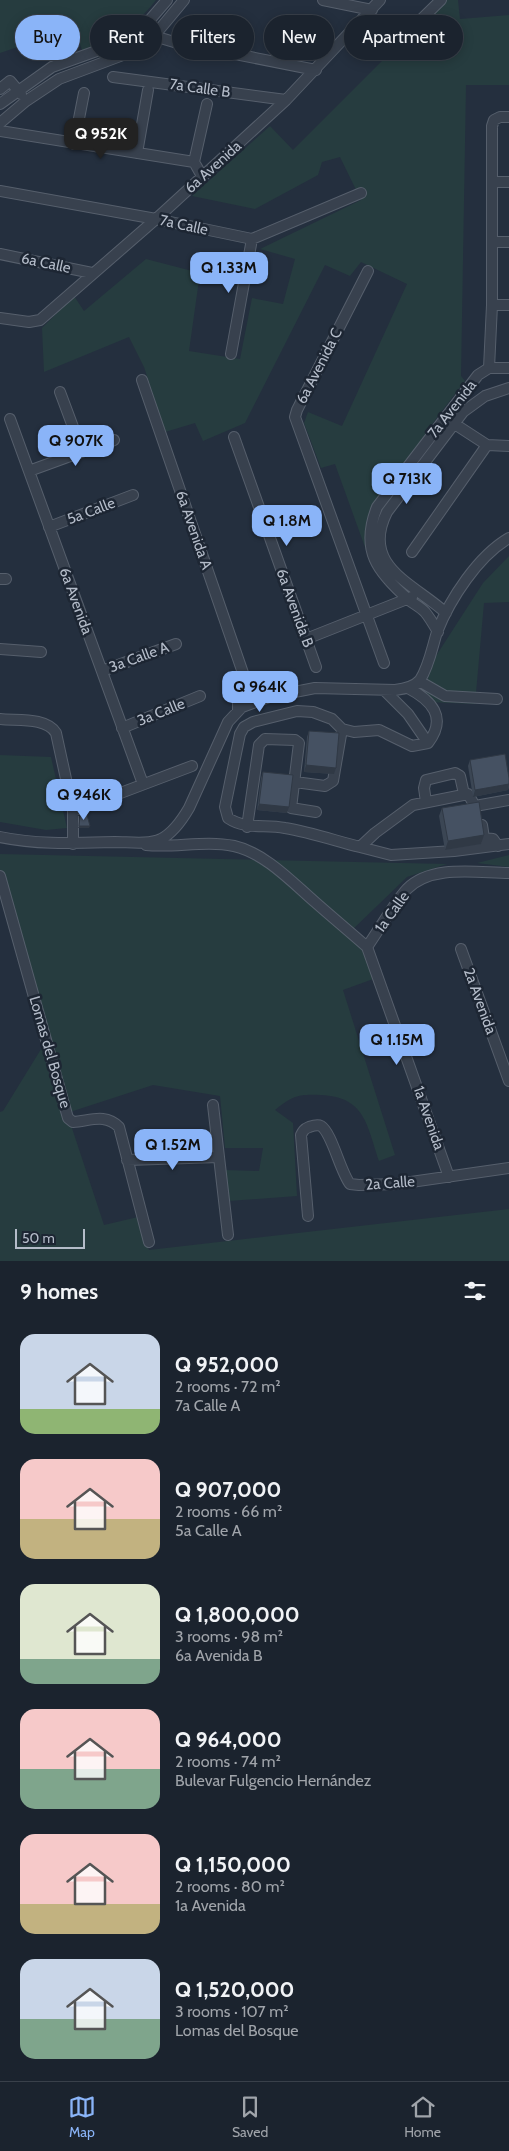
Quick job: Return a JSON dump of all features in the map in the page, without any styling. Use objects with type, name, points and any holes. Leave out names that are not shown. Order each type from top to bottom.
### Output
[{"type":"street","points":[[0,104],[52,67],[116,44],[142,29],[167,0]]},
{"type":"street","points":[[162,26],[184,0]]},
{"type":"street","points":[[323,0],[372,10]]},
{"type":"street","name":"6a Avenida","points":[[0,318],[34,322],[40,320],[156,219],[286,100],[380,0]]},
{"type":"street","points":[[426,15],[441,0]]},
{"type":"street","points":[[162,38],[316,70]]},
{"type":"street","points":[[0,123],[26,100],[59,79],[108,60]]},
{"type":"street","name":"7a Calle B","points":[[113,77],[286,100]]},
{"type":"street","points":[[0,89],[10,81],[26,100]]},
{"type":"street","points":[[137,153],[148,90]]},
{"type":"street","points":[[74,144],[84,93]]},
{"type":"street","points":[[202,176],[194,162],[208,104]]},
{"type":"street","name":"7a Avenida","points":[[446,613],[386,564],[379,542],[380,525],[407,476],[445,417],[478,375],[489,368],[492,305],[492,126],[494,120],[500,117],[509,117]]},
{"type":"street","points":[[0,131],[194,162]]},
{"type":"street","points":[[492,182],[509,182]]},
{"type":"street","name":"7a Calle","points":[[0,191],[156,219],[252,239]]},
{"type":"street","points":[[231,354],[252,239],[361,193]]},
{"type":"street","points":[[492,242],[509,242]]},
{"type":"street","name":"6a Calle","points":[[0,254],[92,273]]},
{"type":"street","name":"6a Avenida C","points":[[368,270],[295,417],[384,663]]},
{"type":"street","points":[[492,305],[509,305]]},
{"type":"street","points":[[489,368],[509,368]]},
{"type":"street","name":"6a Avenida A","points":[[142,380],[253,702]]},
{"type":"street","name":"7a Avenida","points":[[438,632],[423,611],[409,600],[378,569],[372,556],[369,540],[371,522],[377,507],[474,402],[509,388]]},
{"type":"street","points":[[60,392],[82,451]]},
{"type":"street","points":[[445,417],[487,445],[509,446]]},
{"type":"street","name":"6a Avenida","points":[[10,419],[143,784]]},
{"type":"street","name":"6a Avenida B","points":[[234,437],[316,667]]},
{"type":"street","points":[[29,471],[114,440]]},
{"type":"street","points":[[412,552],[487,445]]},
{"type":"street","name":"5a Calle","points":[[49,527],[133,495]]},
{"type":"street","points":[[0,836],[36,843],[73,844],[142,842],[161,838],[182,820],[228,722],[238,710],[253,702],[315,688],[384,690],[408,688],[419,681],[446,613],[473,570],[502,542],[509,538]]},
{"type":"street","points":[[306,639],[409,600],[418,592]]},
{"type":"street","name":"3a Calle A","points":[[102,671],[176,644]]},
{"type":"street","points":[[0,649],[41,652]]},
{"type":"street","points":[[238,710],[238,698],[245,679]]},
{"type":"street","points":[[419,681],[445,696],[498,699]]},
{"type":"street","points":[[408,688],[424,696],[436,713],[435,734],[428,743],[412,746],[379,730],[354,732],[342,729],[332,719],[313,712],[297,711],[253,722],[244,727],[240,734],[225,807],[228,818],[237,824],[284,827],[391,855],[509,844]]},
{"type":"street","points":[[384,690],[408,714],[428,743]]},
{"type":"street","name":"3a Calle","points":[[122,728],[200,696]]},
{"type":"street","points":[[0,719],[41,723],[52,727],[56,733],[73,811],[73,844]]},
{"type":"street","points":[[295,782],[325,786],[333,781],[342,729]]},
{"type":"street","points":[[247,826],[258,745],[264,739],[295,740],[299,742],[291,808],[316,812]]},
{"type":"street","points":[[73,811],[192,766]]},
{"type":"street","points":[[426,802],[424,788],[426,780],[455,773],[460,776],[464,794]]},
{"type":"street","points":[[360,847],[375,833],[413,805],[464,794],[468,794],[473,804],[480,806],[509,800]]},
{"type":"street","points":[[480,806],[484,838],[494,839],[498,846]]},
{"type":"street","points":[[118,842],[162,847],[214,843],[236,846],[253,854],[276,869],[367,947]]},
{"type":"street","name":"1a Calle","points":[[367,947],[407,889],[416,882],[445,872],[509,874]]},
{"type":"street","name":"Lomas del Bosque","points":[[0,876],[68,1118],[73,1122],[103,1118],[112,1120],[118,1127],[149,1242]]},
{"type":"street","name":"1a Avenida","points":[[367,947],[449,1177]]},
{"type":"street","name":"2a Avenida","points":[[461,949],[509,1081]]},
{"type":"street","points":[[213,1105],[228,1235]]},
{"type":"street","name":"2a Calle","points":[[308,1216],[301,1136],[303,1131],[312,1126],[320,1126],[327,1133],[345,1177],[350,1184],[359,1186],[397,1184],[509,1168]]},
{"type":"street","points":[[127,1160],[219,1156]]},
{"type":"green space","points":[[0,0],[156,0],[143,15],[90,15],[90,50],[83,53],[80,45],[80,15],[15,15],[15,48],[0,53]]},
{"type":"green space","points":[[443,0],[458,0],[460,15],[428,15]]},
{"type":"green space","points":[[509,15],[509,85],[466,85],[461,376],[465,381],[369,514],[366,550],[335,464],[321,468],[304,423],[308,412],[342,426],[407,284],[361,262],[350,276],[325,265],[245,423],[203,441],[195,423],[165,432],[144,367],[129,337],[44,372],[42,328],[74,296],[84,311],[146,259],[200,273],[189,351],[240,359],[252,298],[283,304],[295,259],[260,249],[361,200],[340,157],[322,162],[318,175],[255,209],[192,196],[270,126],[293,150],[383,60],[463,60],[463,19]]},
{"type":"green space","points":[[509,556],[509,602],[484,603],[475,704],[427,702],[425,688],[434,659],[483,583]]},
{"type":"green space","points":[[0,755],[51,757],[67,828],[46,830],[0,822]]},
{"type":"green space","points":[[0,854],[447,864],[407,877],[349,933],[360,946],[376,978],[343,990],[395,1155],[379,1161],[362,1115],[356,1107],[347,1101],[321,1095],[296,1097],[275,1110],[293,1123],[297,1196],[229,1201],[224,1170],[259,1171],[263,1148],[225,1148],[220,1096],[153,1085],[67,1113],[104,1225],[138,1217],[149,1250],[509,1209],[509,1261],[0,1261],[0,1112],[3,1111],[46,1041],[0,884]]},
{"type":"green space","points":[[509,855],[509,867],[477,863]]},
{"type":"building","points":[[309,731],[339,733],[336,768],[306,765]]},
{"type":"building","points":[[505,754],[509,784],[475,790],[470,760]]},
{"type":"building","points":[[263,772],[293,775],[289,807],[259,804]]},
{"type":"building","points":[[479,802],[484,835],[448,841],[442,808]]},
{"type":"building","points":[[87,815],[90,826],[79,826],[80,816]]}]
